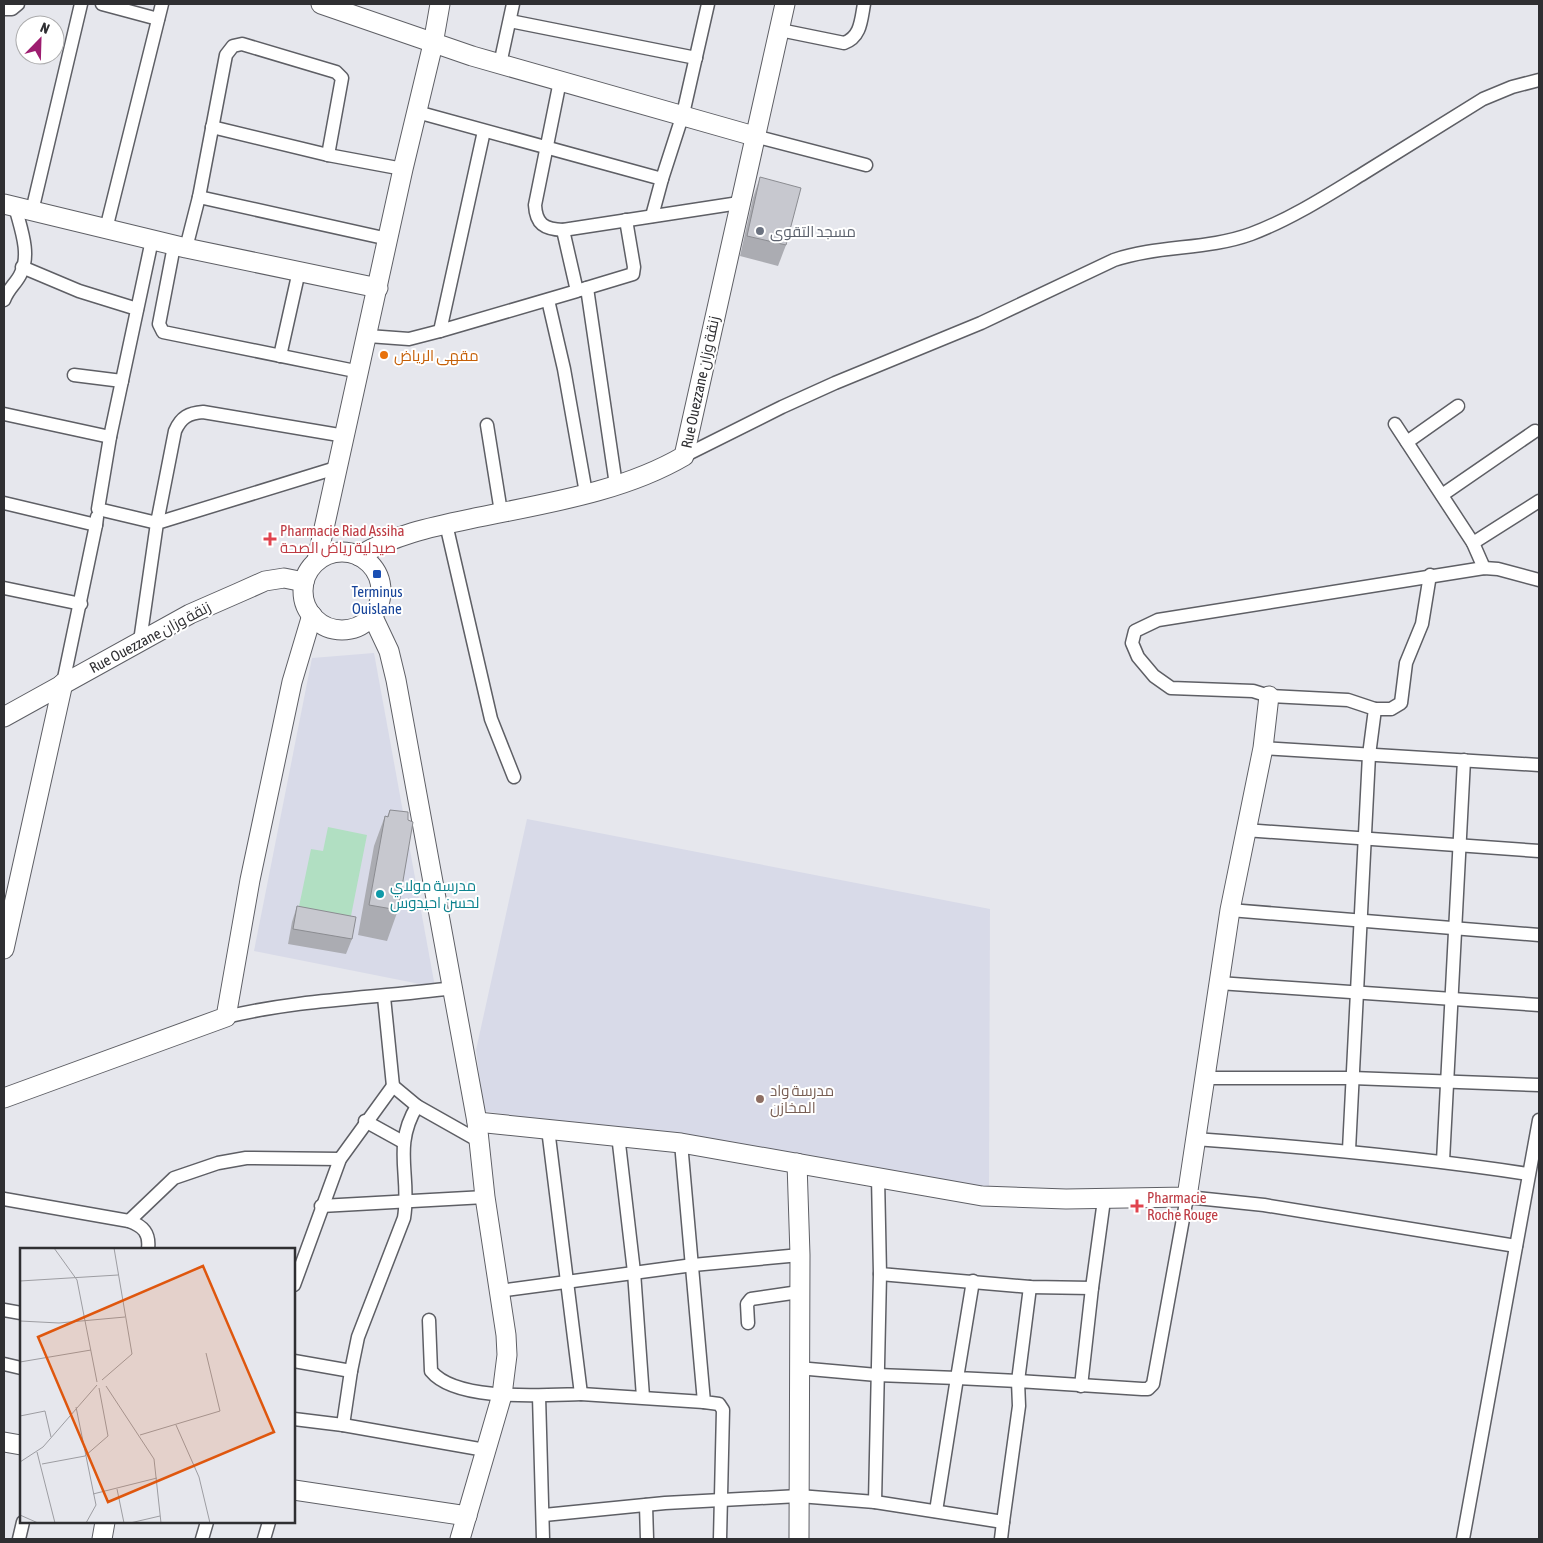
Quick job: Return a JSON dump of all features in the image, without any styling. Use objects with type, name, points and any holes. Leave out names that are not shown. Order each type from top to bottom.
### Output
[{"type":"street","points":[[4,9],[12,9],[18,4]]},
{"type":"street","points":[[5,290],[21,273],[25,250],[17,207],[81,4]]},
{"type":"street","points":[[102,4],[158,18]]},
{"type":"street","points":[[106,229],[162,4]]},
{"type":"street","points":[[321,4],[351,9],[433,44],[500,64],[683,114],[754,136],[866,165]]},
{"type":"street","points":[[317,560],[333,552],[350,553],[366,560],[377,574],[381,590],[380,599],[372,615],[359,626],[342,630],[325,626],[312,615],[304,600],[304,582],[317,560],[339,467],[403,169],[433,44],[440,4]]},
{"type":"street","points":[[500,64],[514,4]]},
{"type":"street","points":[[652,216],[683,114],[708,4]]},
{"type":"street","name":"Rue Ouezzane زنقة وزان","points":[[359,556],[389,540],[446,524],[586,493],[644,477],[684,456],[785,4]]},
{"type":"street","points":[[780,30],[844,43],[850,41],[858,31],[864,4]]},
{"type":"street","points":[[510,21],[696,58]]},
{"type":"street","points":[[328,155],[342,78],[336,72],[242,44],[232,46],[226,55],[199,197],[180,247],[159,324],[163,332],[360,372]]},
{"type":"street","points":[[684,456],[826,387],[981,323],[1114,260],[1135,253],[1161,248],[1222,242],[1250,234],[1276,223],[1312,205],[1483,99],[1512,87],[1539,80]]},
{"type":"street","points":[[560,81],[535,205],[536,217],[541,225],[548,229],[563,230],[739,204]]},
{"type":"street","points":[[417,112],[662,179]]},
{"type":"street","points":[[212,127],[328,155],[403,169]]},
{"type":"street","points":[[440,331],[484,131]]},
{"type":"street","points":[[199,197],[388,239]]},
{"type":"street","points":[[17,207],[180,247],[378,288]]},
{"type":"street","points":[[368,336],[409,339],[633,274],[634,267],[626,220]]},
{"type":"street","points":[[563,230],[582,289],[616,485]]},
{"type":"street","points":[[4,949],[81,604],[110,437],[152,240]]},
{"type":"street","points":[[22,267],[79,291],[137,309]]},
{"type":"street","points":[[280,356],[299,271]]},
{"type":"street","points":[[548,300],[564,369],[586,493]]},
{"type":"street","points":[[74,375],[122,381]]},
{"type":"street","points":[[1407,442],[1458,406]]},
{"type":"street","points":[[140,641],[157,523],[172,440],[178,424],[187,415],[203,412],[345,436]]},
{"type":"street","points":[[4,414],[110,437]]},
{"type":"street","points":[[1395,424],[1473,542],[1484,568]]},
{"type":"street","points":[[487,425],[501,512]]},
{"type":"street","points":[[1442,495],[1535,431]]},
{"type":"street","points":[[98,509],[157,523],[339,467]]},
{"type":"street","points":[[1473,542],[1539,501]]},
{"type":"street","points":[[4,503],[96,525]]},
{"type":"street","points":[[446,524],[488,711],[499,744],[514,777]]},
{"type":"street","points":[[1430,575],[1422,624],[1406,663],[1401,703],[1391,709],[1375,709],[1348,700],[1269,696],[1253,692],[1171,688],[1154,676],[1138,657],[1132,643],[1135,631],[1158,620],[1430,575],[1498,568],[1539,580]]},
{"type":"street","name":"Rue Ouezzane زنقة وزان","points":[[4,717],[190,614],[265,581],[284,578],[304,582]]},
{"type":"street","points":[[4,588],[81,604]]},
{"type":"street","points":[[226,1017],[250,880],[290,692],[304,636],[312,615]]},
{"type":"street","points":[[372,615],[389,651],[396,680],[453,988],[478,1132],[507,1355],[502,1395],[460,1539]]},
{"type":"street","points":[[798,1368],[877,1375],[1142,1389],[1148,1389],[1153,1384],[1187,1197],[1230,910],[1263,748],[1269,696]]},
{"type":"street","points":[[1349,1150],[1369,755],[1375,709]]},
{"type":"street","points":[[1263,748],[1539,765]]},
{"type":"street","points":[[1443,1161],[1458,845],[1464,760]]},
{"type":"street","points":[[1245,830],[1539,850]]},
{"type":"street","points":[[1230,910],[1539,935]]},
{"type":"street","points":[[1219,983],[1539,1005]]},
{"type":"street","points":[[4,1098],[226,1017],[255,1010],[310,1002],[384,997],[453,988]]},
{"type":"street","points":[[295,1282],[340,1159],[392,1086],[384,997]]},
{"type":"street","points":[[1204,1078],[1352,1078],[1539,1085]]},
{"type":"street","points":[[392,1086],[418,1106],[478,1132],[548,1129],[618,1135],[680,1143],[982,1196],[1013,1199],[1104,1200],[1187,1197],[1264,1205],[1516,1246]]},
{"type":"street","points":[[343,1425],[358,1337],[396,1245],[406,1203],[403,1142],[408,1124],[418,1106]]},
{"type":"street","points":[[1463,1539],[1539,1120]]},
{"type":"street","points":[[366,1121],[403,1142]]},
{"type":"street","points":[[548,1129],[581,1394]]},
{"type":"street","points":[[618,1135],[634,1272],[643,1397]]},
{"type":"street","points":[[1195,1139],[1349,1150],[1443,1161],[1528,1174]]},
{"type":"street","points":[[680,1143],[693,1265],[704,1402]]},
{"type":"street","points":[[129,1221],[174,1178],[218,1163],[246,1158],[340,1159]]},
{"type":"street","points":[[797,1163],[800,1255],[798,1368],[800,1539]]},
{"type":"street","points":[[875,1502],[880,1274],[878,1177]]},
{"type":"street","points":[[322,1206],[406,1203],[485,1197]]},
{"type":"street","points":[[4,1199],[129,1221],[144,1229],[148,1234],[148,1248]]},
{"type":"street","points":[[1081,1386],[1104,1200]]},
{"type":"street","points":[[499,1291],[634,1272],[800,1255]]},
{"type":"street","points":[[880,1274],[1030,1287],[1092,1288]]},
{"type":"street","points":[[936,1511],[973,1281]]},
{"type":"street","points":[[1001,1539],[1019,1406],[1018,1381],[1030,1287]]},
{"type":"street","points":[[748,1323],[747,1304],[751,1299],[799,1292]]},
{"type":"street","points":[[4,1310],[20,1314]]},
{"type":"street","points":[[429,1320],[430,1371],[436,1377],[452,1386],[502,1395],[581,1394],[719,1404],[723,1410],[720,1539]]},
{"type":"street","points":[[295,1361],[352,1370]]},
{"type":"street","points":[[4,1364],[20,1368]]},
{"type":"street","points":[[540,1396],[544,1515],[543,1539]]},
{"type":"street","points":[[295,1419],[343,1425],[485,1450]]},
{"type":"street","points":[[4,1442],[20,1445]]},
{"type":"street","points":[[295,1490],[467,1516]]},
{"type":"street","points":[[544,1515],[646,1505],[799,1496],[875,1502],[1003,1522]]},
{"type":"street","points":[[646,1505],[648,1539]]},
{"type":"street","points":[[19,1539],[22,1523]]},
{"type":"street","points":[[102,1539],[105,1523]]},
{"type":"street","points":[[202,1539],[207,1523]]},
{"type":"street","points":[[264,1539],[269,1523]]},
{"type":"shaded area","points":[[374,653],[435,987],[254,951],[312,658]]},
{"type":"shaded area","points":[[527,819],[990,909],[989,1188],[484,1111],[476,1050]]},
{"type":"green space","points":[[328,827],[367,835],[349,926],[297,916],[311,849],[323,851]]},
{"type":"building","points":[[760,177],[801,188],[786,245],[747,236]]},
{"type":"building","points":[[390,810],[408,812],[408,820],[413,822],[398,910],[369,905],[385,816],[388,817]]},
{"type":"building","points":[[297,906],[356,917],[352,939],[293,929]]},
{"type":"place","name":"مسجد التقوى","points":[[760,231]]},
{"type":"place","name":"مقهى الرياض","points":[[384,355]]},
{"type":"place","name":"Pharmacie Riad Assiha صيدلية رياض الصحة","points":[[270,539]]},
{"type":"place","name":"Terminus Ouislane","points":[[377,574]]},
{"type":"place","name":"مدرسة مولاي لحسن احيدوس","points":[[380,894]]},
{"type":"place","name":"مدرسة واد المخازن","points":[[760,1099]]},
{"type":"place","name":"Pharmacie Roche Rouge","points":[[1137,1206]]}]
